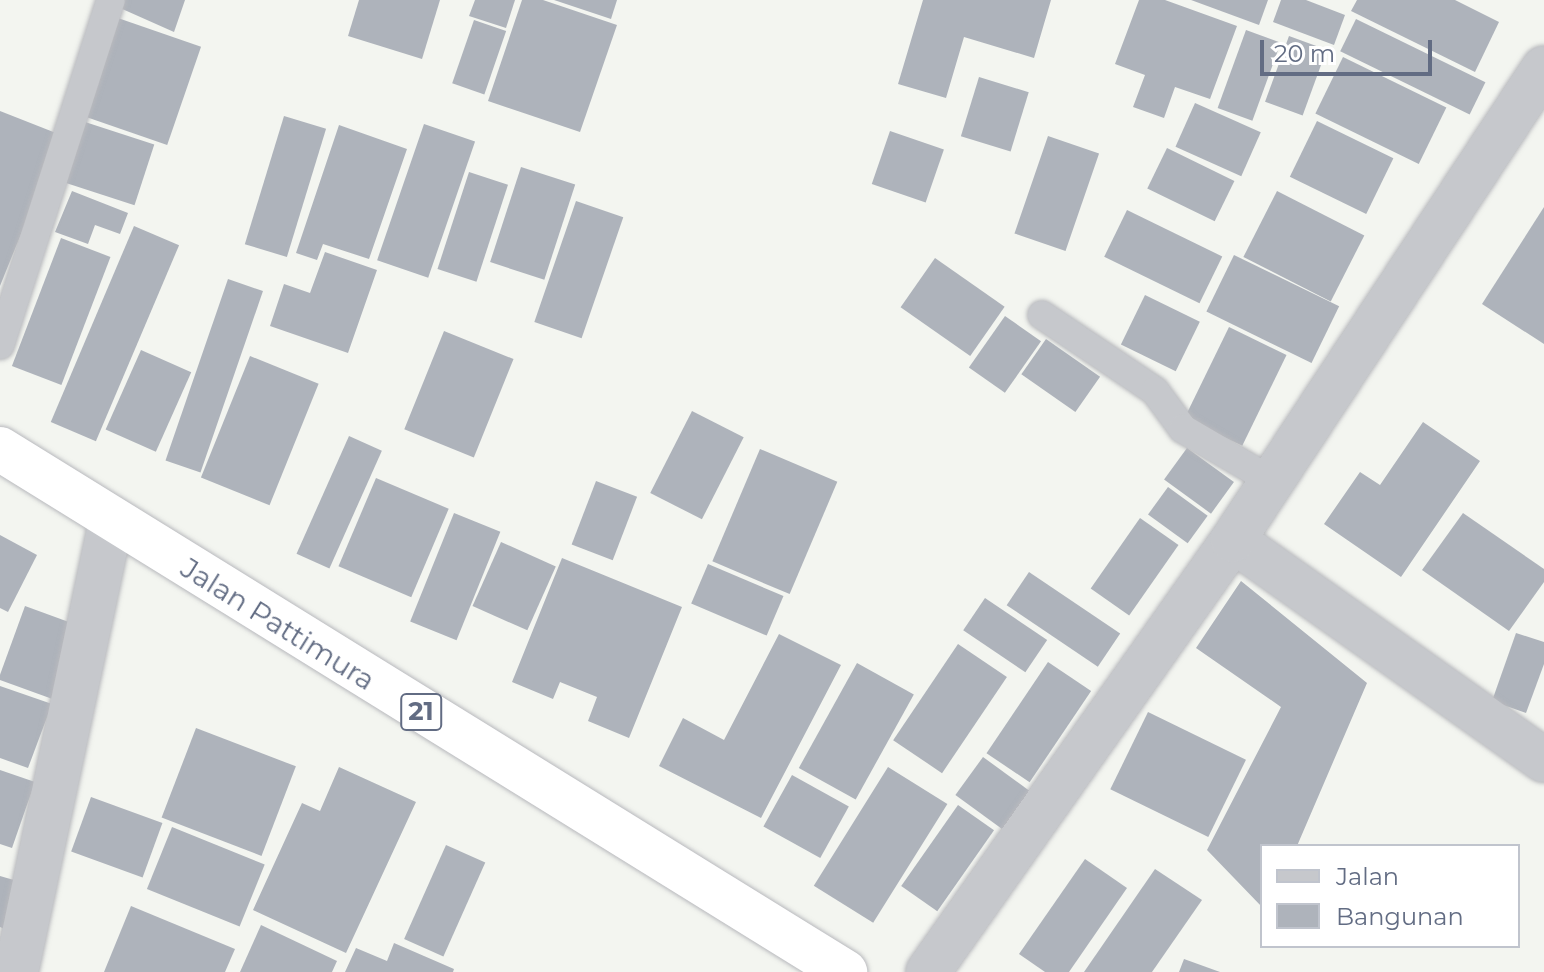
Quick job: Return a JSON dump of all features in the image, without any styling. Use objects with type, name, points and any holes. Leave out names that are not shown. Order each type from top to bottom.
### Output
[{"type":"highway","name":"Jalan Pattimura","points":[[0,449],[111,522],[845,972]]},
{"type":"street","points":[[928,972],[1233,540],[1544,68]]},
{"type":"street","points":[[16,972],[111,522]]},
{"type":"street","points":[[1233,540],[1544,760]]},
{"type":"lane","points":[[0,345],[111,0]]},
{"type":"lane","points":[[1042,315],[1155,391],[1183,429],[1272,481]]},
{"type":"building","points":[[123,0],[185,0],[174,32],[120,8]]},
{"type":"building","points":[[359,0],[440,0],[422,59],[348,36]]},
{"type":"building","points":[[475,0],[515,0],[506,28],[469,16]]},
{"type":"building","points":[[522,0],[543,0],[617,25],[580,132],[488,101]]},
{"type":"building","points":[[554,0],[617,0],[611,19]]},
{"type":"building","points":[[923,0],[1051,0],[1034,58],[964,37],[946,98],[898,84]]},
{"type":"building","points":[[1139,0],[1165,0],[1237,26],[1210,99],[1175,87],[1164,118],[1133,107],[1145,75],[1115,64]]},
{"type":"building","points":[[1191,0],[1268,0],[1259,25]]},
{"type":"building","points":[[1281,0],[1306,0],[1345,15],[1334,45],[1273,22]]},
{"type":"building","points":[[1357,0],[1455,0],[1499,22],[1475,72],[1351,11]]},
{"type":"building","points":[[115,17],[201,47],[167,145],[81,115]]},
{"type":"building","points":[[1356,19],[1485,82],[1470,114],[1340,51]]},
{"type":"building","points":[[474,20],[506,31],[484,94],[452,83]]},
{"type":"building","points":[[1246,30],[1281,43],[1252,121],[1218,108]]},
{"type":"building","points":[[1289,36],[1327,50],[1303,115],[1265,102]]},
{"type":"building","points":[[1343,57],[1446,107],[1419,164],[1315,114]]},
{"type":"building","points":[[979,77],[1029,92],[1011,151],[961,136]]},
{"type":"building","points":[[1195,103],[1261,132],[1241,176],[1175,147]]},
{"type":"building","points":[[0,111],[61,135],[0,286]]},
{"type":"building","points":[[284,116],[326,129],[287,257],[245,244]]},
{"type":"building","points":[[82,121],[154,144],[135,205],[62,182]]},
{"type":"building","points":[[1317,121],[1393,158],[1366,214],[1290,177]]},
{"type":"building","points":[[424,124],[475,142],[428,278],[377,260]]},
{"type":"building","points":[[339,125],[407,149],[369,259],[323,244],[317,260],[296,253]]},
{"type":"building","points":[[890,131],[944,150],[926,203],[872,184]]},
{"type":"building","points":[[1048,136],[1099,154],[1066,251],[1014,233]]},
{"type":"building","points":[[1167,148],[1234,181],[1215,221],[1147,188]]},
{"type":"building","points":[[521,167],[575,185],[544,280],[490,262]]},
{"type":"building","points":[[469,172],[508,185],[476,282],[437,269]]},
{"type":"building","points":[[72,191],[128,213],[120,234],[95,225],[88,244],[55,232]]},
{"type":"building","points":[[1277,191],[1364,235],[1331,301],[1243,257]]},
{"type":"building","points":[[576,201],[623,217],[582,338],[534,322]]},
{"type":"building","points":[[1544,207],[1544,344],[1482,304]]},
{"type":"building","points":[[1127,210],[1222,256],[1199,303],[1104,257]]},
{"type":"building","points":[[134,226],[179,245],[96,441],[51,422]]},
{"type":"building","points":[[61,238],[110,257],[61,385],[12,366]]},
{"type":"building","points":[[325,252],[377,270],[348,353],[270,326],[284,284],[310,293]]},
{"type":"building","points":[[1234,255],[1339,306],[1312,363],[1206,312]]},
{"type":"building","points":[[935,258],[1005,307],[970,356],[901,307]]},
{"type":"building","points":[[228,279],[263,291],[200,473],[165,461]]},
{"type":"building","points":[[1145,295],[1200,322],[1176,371],[1121,344]]},
{"type":"building","points":[[1005,316],[1041,341],[1005,393],[969,368]]},
{"type":"building","points":[[1229,327],[1287,355],[1242,446],[1185,418]]},
{"type":"building","points":[[444,331],[514,359],[474,457],[404,429]]},
{"type":"building","points":[[1046,339],[1100,377],[1075,412],[1021,374]]},
{"type":"building","points":[[141,350],[191,372],[156,452],[106,429]]},
{"type":"building","points":[[250,356],[319,384],[270,505],[201,477]]},
{"type":"building","points":[[692,411],[744,437],[702,519],[650,493]]},
{"type":"building","points":[[1423,422],[1480,461],[1401,577],[1324,524],[1360,472],[1380,485]]},
{"type":"building","points":[[349,436],[382,451],[329,568],[297,554]]},
{"type":"building","points":[[1187,448],[1234,482],[1211,514],[1164,480]]},
{"type":"building","points":[[760,449],[837,482],[790,594],[712,561]]},
{"type":"building","points":[[376,478],[449,509],[411,597],[338,566]]},
{"type":"building","points":[[596,481],[637,497],[613,560],[572,544]]},
{"type":"building","points":[[1168,487],[1208,516],[1188,543],[1148,515]]},
{"type":"building","points":[[454,513],[500,532],[457,640],[410,621]]},
{"type":"building","points":[[1463,513],[1544,569],[1544,582],[1509,631],[1422,570]]},
{"type":"building","points":[[1140,518],[1179,545],[1129,615],[1091,588]]},
{"type":"building","points":[[0,535],[37,555],[8,612],[0,608]]},
{"type":"building","points":[[501,542],[556,566],[527,630],[473,606]]},
{"type":"building","points":[[562,558],[682,607],[629,738],[588,721],[597,697],[560,682],[553,699],[512,682]]},
{"type":"building","points":[[708,564],[783,596],[767,636],[691,604]]},
{"type":"building","points":[[1029,572],[1120,634],[1098,667],[1007,605]]},
{"type":"building","points":[[1241,581],[1367,683],[1298,844],[1260,844],[1260,905],[1207,850],[1281,707],[1196,648]]},
{"type":"building","points":[[985,598],[1047,640],[1025,672],[963,630]]},
{"type":"building","points":[[25,606],[80,626],[54,699],[0,680]]},
{"type":"building","points":[[1516,633],[1544,642],[1544,664],[1526,713],[1492,701]]},
{"type":"building","points":[[779,634],[841,665],[761,818],[659,766],[683,718],[724,740]]},
{"type":"building","points":[[958,644],[1007,677],[942,773],[893,740]]},
{"type":"building","points":[[1048,662],[1091,691],[1030,782],[986,753]]},
{"type":"building","points":[[857,663],[914,695],[856,799],[799,768]]},
{"type":"building","points":[[0,686],[52,704],[28,768],[0,758]]},
{"type":"building","points":[[1148,712],[1246,760],[1208,837],[1110,789]]},
{"type":"building","points":[[196,728],[296,766],[261,856],[162,818]]},
{"type":"building","points":[[983,757],[1031,792],[1003,830],[955,795]]},
{"type":"building","points":[[339,767],[416,802],[346,953],[253,910],[302,803],[320,811]]},
{"type":"building","points":[[888,767],[947,804],[873,923],[814,886]]},
{"type":"building","points":[[0,770],[35,782],[12,848],[0,844]]},
{"type":"building","points":[[792,775],[849,807],[820,858],[763,827]]},
{"type":"building","points":[[91,797],[162,823],[143,877],[71,852]]},
{"type":"building","points":[[958,805],[994,830],[937,911],[901,886]]},
{"type":"building","points":[[172,827],[265,864],[240,927],[147,889]]},
{"type":"building","points":[[446,845],[485,862],[443,957],[404,939]]},
{"type":"building","points":[[1085,859],[1127,888],[1069,972],[1045,972],[1019,954]]},
{"type":"building","points":[[1155,869],[1202,900],[1152,972],[1084,972]]},
{"type":"building","points":[[0,876],[24,883],[9,931],[0,927]]},
{"type":"building","points":[[131,906],[235,949],[225,972],[104,972]]},
{"type":"building","points":[[261,925],[337,961],[332,972],[240,972]]},
{"type":"building","points":[[394,943],[454,969],[453,972],[345,972],[356,948],[387,961]]},
{"type":"building","points":[[1184,959],[1220,972],[1179,972]]}]
